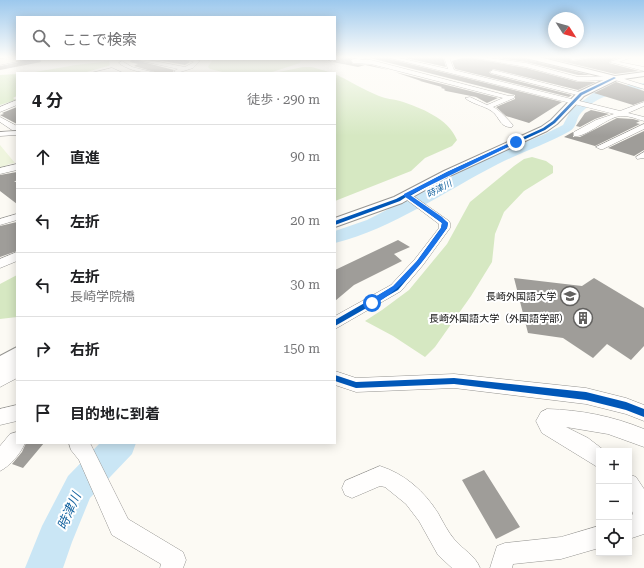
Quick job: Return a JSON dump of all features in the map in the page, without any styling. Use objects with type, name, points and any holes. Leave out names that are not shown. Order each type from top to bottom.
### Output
[{"type":"street","points":[[457,84],[509,98]]},
{"type":"street","points":[[501,84],[576,99]]},
{"type":"street","points":[[488,107],[543,84],[590,106],[644,119]]},
{"type":"street","points":[[575,84],[593,88]]},
{"type":"street","points":[[336,223],[398,200],[448,173],[544,129],[554,122],[576,99],[603,84]]},
{"type":"street","points":[[634,84],[644,87]]},
{"type":"street","points":[[468,98],[497,112],[504,122],[509,125]]},
{"type":"street","points":[[0,110],[16,102]]},
{"type":"street","points":[[577,134],[599,122],[644,104]]},
{"type":"street","points":[[0,119],[16,130]]},
{"type":"street","points":[[600,147],[644,126]]},
{"type":"street","points":[[0,134],[16,130]]},
{"type":"street","points":[[0,171],[16,167]]},
{"type":"street","points":[[336,322],[396,288],[419,262],[444,228],[445,223],[406,195]]},
{"type":"street","points":[[0,222],[16,217]]},
{"type":"street","points":[[0,264],[16,256]]},
{"type":"street","points":[[0,366],[16,356]]},
{"type":"street","points":[[0,380],[16,370]]},
{"type":"street","points":[[336,378],[356,385],[454,381],[540,390],[586,396],[626,406],[644,413]]},
{"type":"street","points":[[0,417],[16,413]]},
{"type":"street","points":[[596,456],[581,445],[548,427],[545,421],[547,418],[572,418],[602,422],[644,438]]},
{"type":"street","points":[[0,461],[16,442]]},
{"type":"street","points":[[82,448],[120,527],[175,560],[171,568]]},
{"type":"street","points":[[352,488],[380,476],[390,479],[413,497],[426,514],[446,547],[470,568]]},
{"type":"street","points":[[632,488],[641,505],[644,516],[639,526],[632,527]]},
{"type":"street","points":[[501,568],[505,554],[561,548],[596,538]]},
{"type":"green space","points":[[0,84],[16,84],[16,96],[13,98],[16,100],[0,105]]},
{"type":"green space","points":[[336,84],[353,84],[384,98],[400,101],[425,111],[441,120],[453,132],[457,140],[452,146],[425,158],[411,171],[336,201]]},
{"type":"green space","points":[[0,145],[15,163],[9,164],[0,169]]},
{"type":"green space","points":[[532,157],[546,161],[553,166],[553,173],[524,191],[504,212],[495,234],[492,262],[471,296],[435,347],[425,357],[393,336],[365,321],[409,290],[447,244],[470,202],[514,166],[524,159]]},
{"type":"green space","points":[[16,276],[16,317],[0,319],[0,284]]},
{"type":"building","points":[[429,84],[441,84],[498,98],[487,103],[476,97],[446,91],[444,90],[445,89],[441,88],[442,87]]},
{"type":"building","points":[[470,84],[488,84],[562,102],[529,123],[506,116],[496,107],[515,99],[515,95]]},
{"type":"building","points":[[514,84],[528,84],[572,95],[569,97]]},
{"type":"building","points":[[552,84],[593,84],[578,90]]},
{"type":"building","points":[[613,84],[621,84],[644,91],[644,101],[633,105],[594,93]]},
{"type":"building","points":[[16,107],[16,123],[0,115],[4,114],[2,113]]},
{"type":"building","points":[[591,110],[609,114],[580,127],[576,126],[585,113]]},
{"type":"building","points":[[617,118],[633,119],[640,121],[636,123],[640,124],[595,146],[564,137],[573,132],[573,137],[580,137]]},
{"type":"building","points":[[644,131],[644,150],[634,156],[608,148]]},
{"type":"building","points":[[16,172],[16,181],[14,182],[16,182],[16,203],[0,191],[0,175]]},
{"type":"building","points":[[16,222],[16,251],[0,257],[0,226]]},
{"type":"building","points":[[398,240],[410,247],[394,254],[402,261],[354,285],[336,300],[336,270]]},
{"type":"building","name":"長崎外国語大学（外国語学部）","points":[[514,278],[582,286],[594,278],[644,308],[644,346],[631,360],[607,344],[593,358],[563,338],[528,333]]},
{"type":"building","points":[[26,444],[43,444],[23,468],[12,464],[22,452]]},
{"type":"building","points":[[484,470],[520,527],[496,539],[462,480]]},
{"type":"waterway","name":"時津川","points":[[336,237],[373,224],[495,160],[549,137],[568,127],[575,112],[597,95],[608,91],[644,86]]},
{"type":"waterway","name":"時津川","points":[[44,568],[55,539],[79,487],[120,444]]},
{"type":"cycle path","points":[[336,223],[398,200],[448,173],[544,129],[554,122],[581,94],[603,84]]},
{"type":"cycle path","points":[[336,322],[396,288],[419,262],[444,228],[445,223],[406,195]]},
{"type":"cycle path","points":[[336,378],[356,385],[454,381],[586,396],[626,406],[644,413]]},
{"type":"place","name":"長崎外国語大学","points":[[570,296]]},
{"type":"place","name":"長崎外国語大学（外国語学部）","points":[[583,318]]},
{"type":"route","points":[[372,303],[396,288],[419,262],[444,228],[445,223],[440,218],[406,195],[448,173],[516,142]]}]
